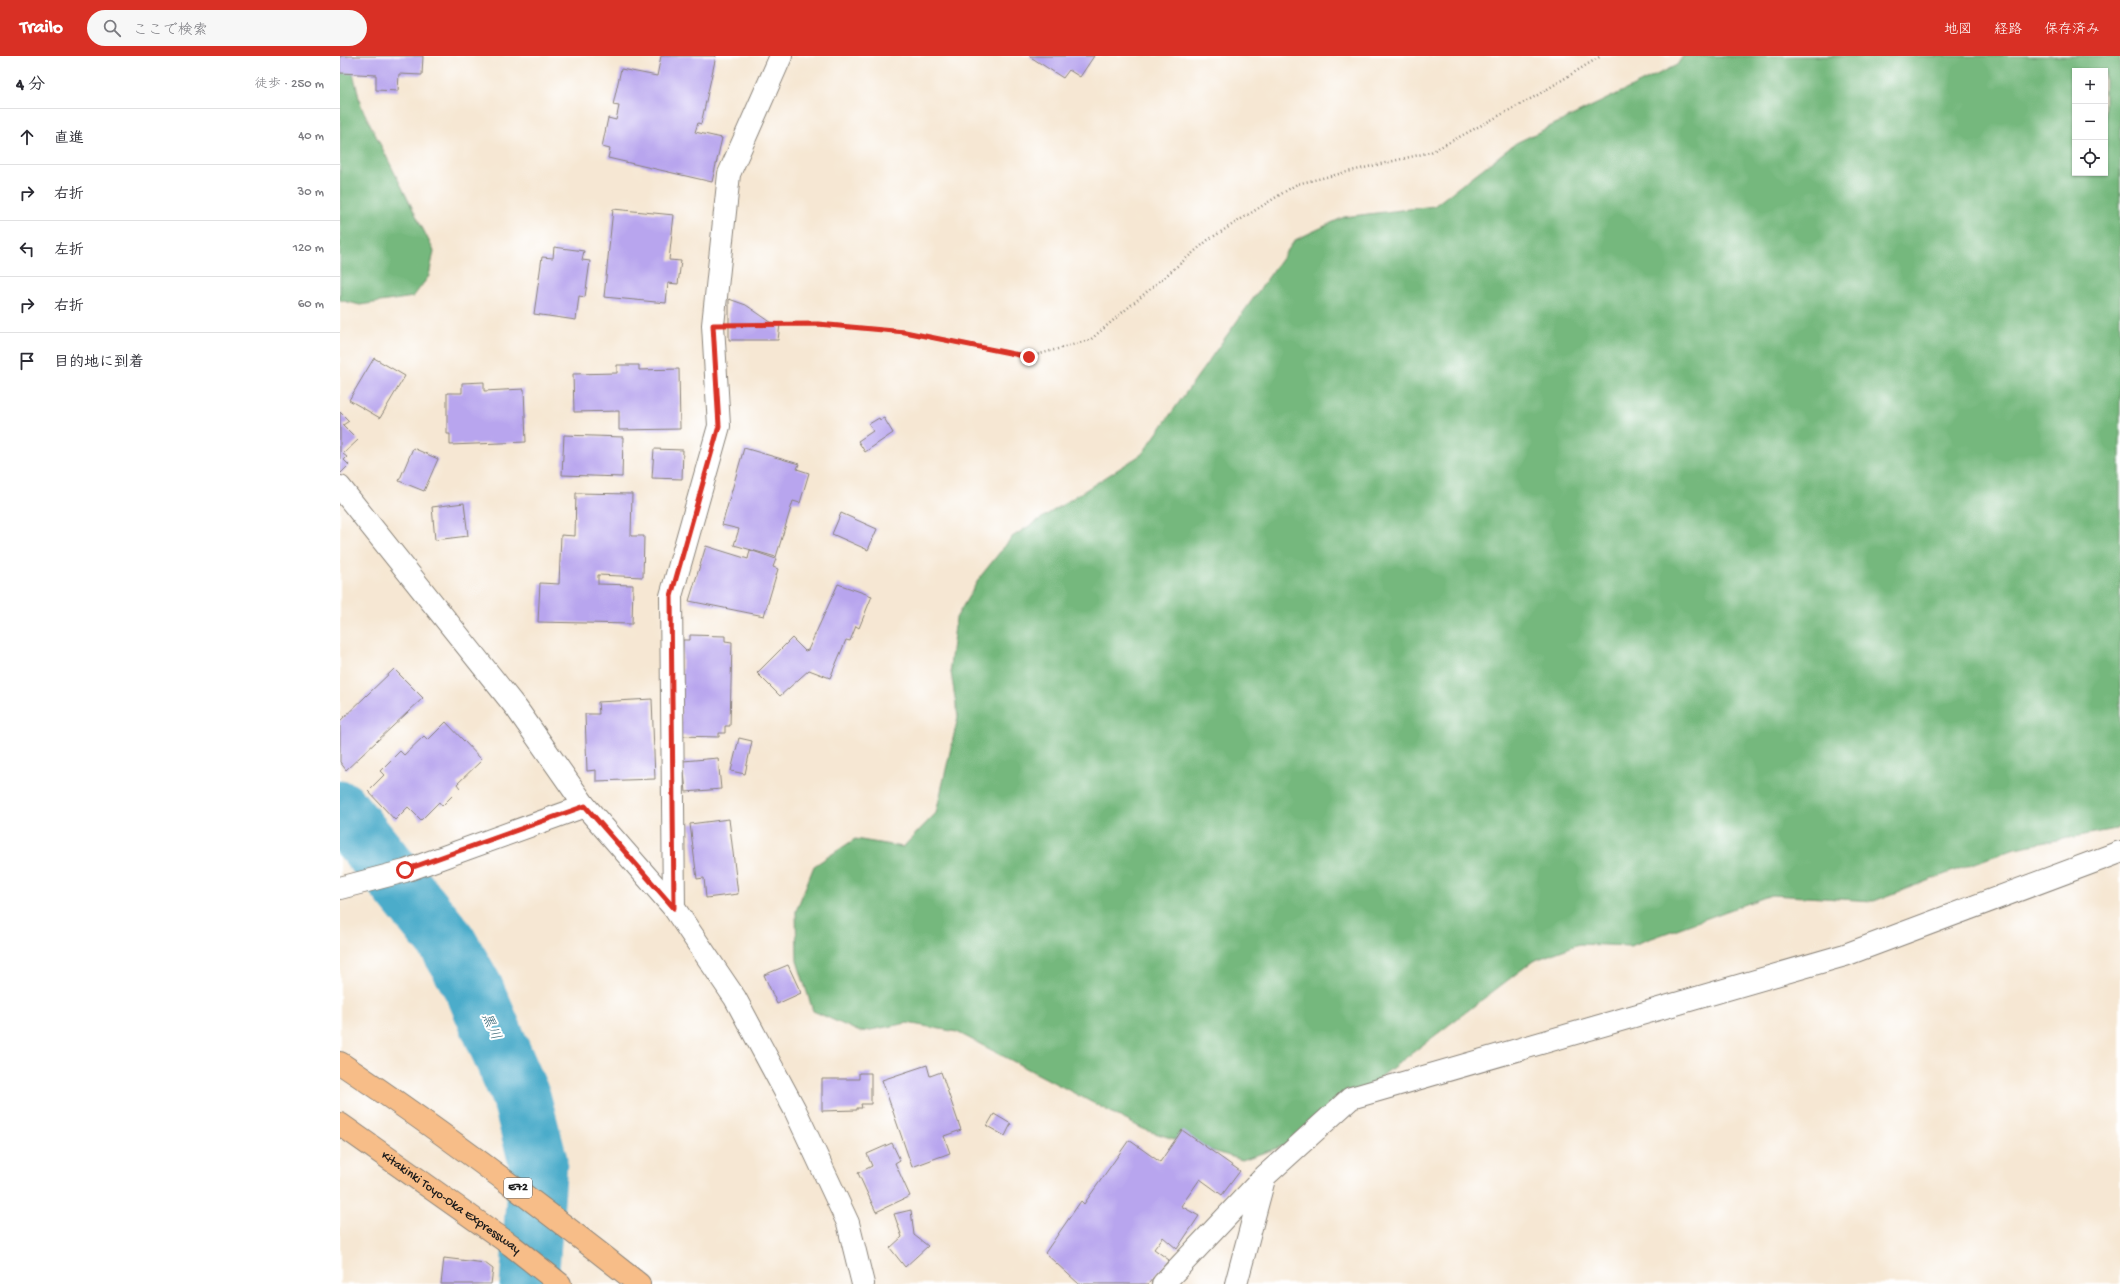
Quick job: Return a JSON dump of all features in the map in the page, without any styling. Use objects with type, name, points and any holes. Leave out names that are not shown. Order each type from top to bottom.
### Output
[{"type":"highway","name":"E72","points":[[340,1063],[392,1098],[519,1189],[640,1284]]},
{"type":"highway","name":"Kitakinki Toyo-Oka Expressway","points":[[340,1124],[433,1189],[510,1245],[560,1284]]},
{"type":"street","points":[[674,908],[671,596],[719,426],[713,325],[729,174],[781,56]]},
{"type":"street","points":[[340,487],[388,550],[517,709],[585,806],[674,908],[735,998],[795,1110],[848,1223],[863,1284]]},
{"type":"street","points":[[340,888],[405,870],[585,806]]},
{"type":"street","points":[[1163,1284],[1265,1176],[1351,1098],[1845,955],[2120,852]]},
{"type":"street","points":[[1236,1284],[1265,1176]]},
{"type":"path","points":[[713,325],[818,324],[905,332],[1029,357],[1090,340],[1208,240],[1297,184],[1431,152],[1536,96],[1601,56]]},
{"type":"green space","points":[[340,56],[349,56],[361,106],[434,251],[429,276],[413,297],[360,305],[340,300]]},
{"type":"green space","points":[[1683,56],[2120,56],[2120,826],[2116,829],[2015,848],[1874,901],[1771,895],[1630,946],[1579,944],[1533,961],[1295,1142],[1242,1160],[1145,1130],[957,1032],[907,1023],[860,1032],[813,1011],[797,961],[796,911],[814,866],[855,839],[903,847],[936,813],[958,717],[950,666],[956,618],[980,577],[1012,537],[1142,454],[1295,240],[1344,217],[1434,206],[1516,143],[1677,65]]},
{"type":"building","points":[[340,56],[423,56],[422,75],[399,74],[398,91],[376,90],[376,75],[340,73]]},
{"type":"building","points":[[661,56],[716,56],[701,124],[698,123],[695,132],[722,138],[712,182],[608,158],[610,149],[602,147],[608,118],[616,120],[619,106],[613,105],[621,69],[657,76]]},
{"type":"building","points":[[1029,56],[1094,56],[1080,77],[1069,70],[1063,78]]},
{"type":"building","points":[[613,209],[674,215],[669,260],[681,261],[678,284],[668,283],[666,303],[604,297]]},
{"type":"building","points":[[554,247],[584,251],[582,260],[590,261],[585,297],[579,296],[576,320],[534,314],[542,257],[553,258]]},
{"type":"building","points":[[729,299],[746,305],[772,323],[780,324],[778,340],[729,340]]},
{"type":"building","points":[[374,358],[405,376],[380,418],[349,400]]},
{"type":"building","points":[[617,365],[639,365],[639,370],[679,369],[680,429],[619,430],[619,411],[574,412],[573,374],[617,373]]},
{"type":"building","points":[[484,382],[484,391],[524,389],[526,442],[450,445],[450,434],[447,434],[447,393],[462,393],[462,383]]},
{"type":"building","points":[[340,412],[349,421],[343,425],[358,440],[343,454],[347,457],[344,460],[349,465],[340,474]]},
{"type":"building","points":[[879,418],[880,420],[884,418],[893,433],[865,452],[858,441],[873,431],[869,424]]},
{"type":"building","points":[[564,435],[623,437],[622,477],[562,475]]},
{"type":"building","points":[[413,448],[438,459],[424,491],[399,481]]},
{"type":"building","points":[[744,448],[799,464],[797,469],[809,473],[800,503],[793,501],[776,557],[734,545],[739,529],[722,525]]},
{"type":"building","points":[[654,449],[683,450],[682,479],[652,478]]},
{"type":"building","points":[[576,493],[632,494],[631,536],[644,536],[643,577],[598,575],[598,584],[633,585],[632,624],[538,622],[540,583],[559,584],[561,535],[575,536]]},
{"type":"building","points":[[464,503],[468,536],[435,540],[432,507]]},
{"type":"building","points":[[841,513],[877,529],[868,550],[832,534]]},
{"type":"building","points":[[706,546],[748,559],[750,550],[776,559],[773,567],[778,569],[764,616],[689,601]]},
{"type":"building","points":[[838,584],[872,596],[859,628],[856,626],[850,641],[846,640],[830,678],[809,670],[780,696],[757,673],[792,638],[805,651],[808,650]]},
{"type":"building","points":[[690,635],[725,636],[725,641],[732,642],[730,726],[725,726],[725,733],[719,733],[719,737],[680,736],[683,640],[690,640]]},
{"type":"building","points":[[394,669],[423,698],[346,770],[340,762],[340,721]]},
{"type":"building","points":[[652,699],[655,779],[596,781],[596,770],[587,771],[585,714],[599,714],[598,702]]},
{"type":"building","points":[[446,722],[482,760],[457,784],[460,788],[442,806],[439,802],[421,820],[408,807],[395,820],[368,791],[384,775],[380,771],[400,751],[404,755],[424,736],[428,740]]},
{"type":"building","points":[[739,738],[752,741],[745,774],[731,771]]},
{"type":"building","points":[[718,758],[721,789],[686,792],[683,761]]},
{"type":"building","points":[[729,819],[738,894],[706,898],[704,878],[697,879],[690,824]]},
{"type":"building","points":[[788,965],[801,993],[777,1004],[764,975]]},
{"type":"building","points":[[927,1065],[930,1076],[941,1072],[961,1130],[944,1136],[950,1153],[912,1167],[882,1080]]},
{"type":"building","points":[[859,1073],[871,1073],[871,1104],[861,1104],[862,1108],[857,1108],[857,1110],[822,1111],[822,1079],[859,1079]]},
{"type":"building","points":[[994,1114],[1011,1124],[1005,1136],[987,1126]]},
{"type":"building","points":[[1182,1130],[1240,1171],[1222,1195],[1200,1179],[1181,1206],[1199,1216],[1177,1249],[1163,1237],[1154,1249],[1169,1260],[1148,1284],[1079,1284],[1045,1253],[1081,1201],[1084,1204],[1129,1140],[1160,1162]]},
{"type":"building","points":[[892,1143],[900,1160],[895,1163],[910,1196],[876,1212],[858,1173],[872,1166],[867,1154]]},
{"type":"building","points":[[911,1210],[914,1235],[928,1246],[905,1267],[890,1248],[902,1237],[894,1214]]},
{"type":"building","points":[[444,1258],[485,1263],[493,1269],[491,1284],[441,1284]]},
{"type":"waterway","name":"黒川","points":[[340,810],[447,942],[474,989],[522,1100],[538,1161],[529,1284]]},
{"type":"route","points":[[405,870],[585,806],[674,908],[671,596],[719,426],[713,325],[818,324],[905,332],[1029,357]]}]
